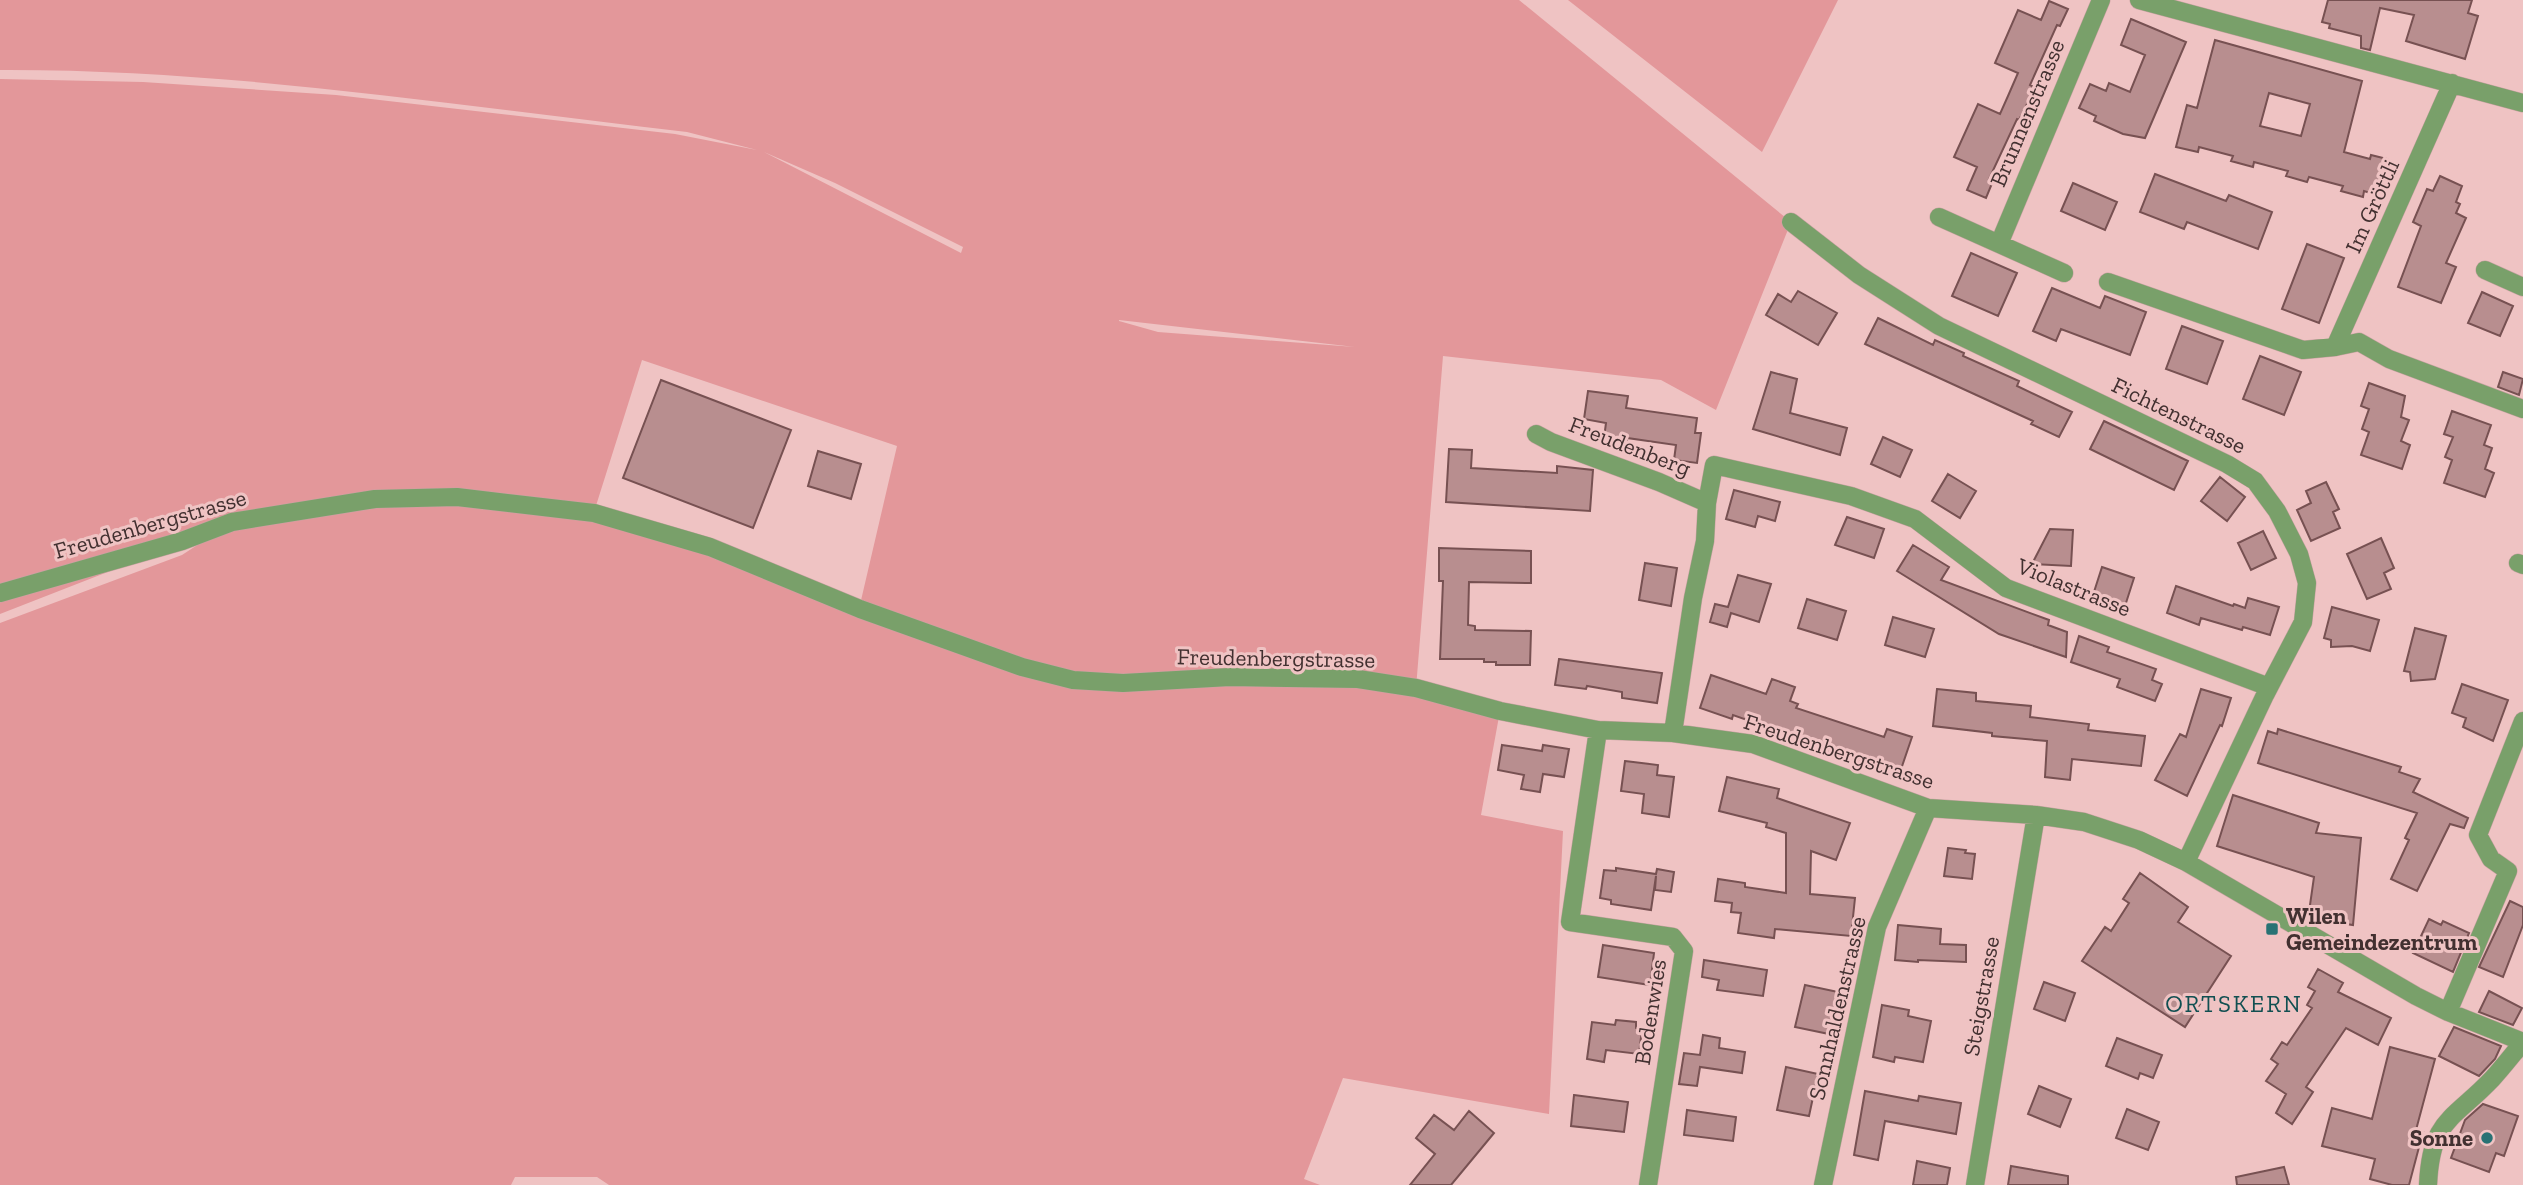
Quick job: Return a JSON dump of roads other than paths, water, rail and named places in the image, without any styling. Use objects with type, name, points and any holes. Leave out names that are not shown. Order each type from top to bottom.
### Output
[{"type":"street","name":"Brunnenstrasse","points":[[1999,244],[2101,0]]},
{"type":"street","points":[[2139,0],[2523,103]]},
{"type":"street","name":"Im Gröttli","points":[[2335,347],[2452,83]]},
{"type":"street","points":[[1939,217],[2064,272]]},
{"type":"street","name":"Fichtenstrasse","points":[[1791,222],[1859,275],[1939,326],[2227,464],[2255,481],[2283,522],[2299,554],[2307,583],[2303,622],[2186,862]]},
{"type":"street","points":[[2485,270],[2523,287]]},
{"type":"street","points":[[2108,282],[2303,349],[2359,342],[2389,359],[2523,409]]},
{"type":"street","name":"Freudenberg","points":[[1536,434],[1707,503]]},
{"type":"street","name":"Violastrasse","points":[[1707,503],[1714,465],[1851,496],[1915,519],[2006,589],[2269,687]]},
{"type":"street","name":"Freudenbergstrasse","points":[[0,593],[182,541],[232,522],[375,499],[457,497],[594,513],[697,543],[860,609],[1022,667],[1073,680],[1123,683],[1230,677],[1359,679],[1416,688],[1500,711],[1598,730],[1674,733],[1753,744],[1928,808],[2084,822],[2114,831],[2186,862],[2416,996],[2523,1042]]},
{"type":"street","points":[[1674,733],[1693,597],[1705,541],[1707,503]]},
{"type":"street","points":[[2448,1012],[2508,871],[2491,859],[2478,835],[2523,721]]},
{"type":"street","name":"Bodenwies","points":[[1598,730],[1570,922],[1672,937],[1684,951],[1648,1185]]},
{"type":"street","name":"Sonnhaldenstrasse","points":[[1823,1185],[1877,927],[1928,808]]},
{"type":"street","name":"Steigstrasse","points":[[1976,1185],[2036,816]]},
{"type":"street","points":[[2428,1185],[2429,1162],[2441,1127],[2491,1080],[2523,1042]]},
{"type":"place","name":"Wilen Gemeindezentrum","points":[[2272,929]]},
{"type":"place","name":"Sonne","points":[[2487,1138]]},
{"type":"district","name":"ORTSKERN","points":[[2234,1003]]}]
